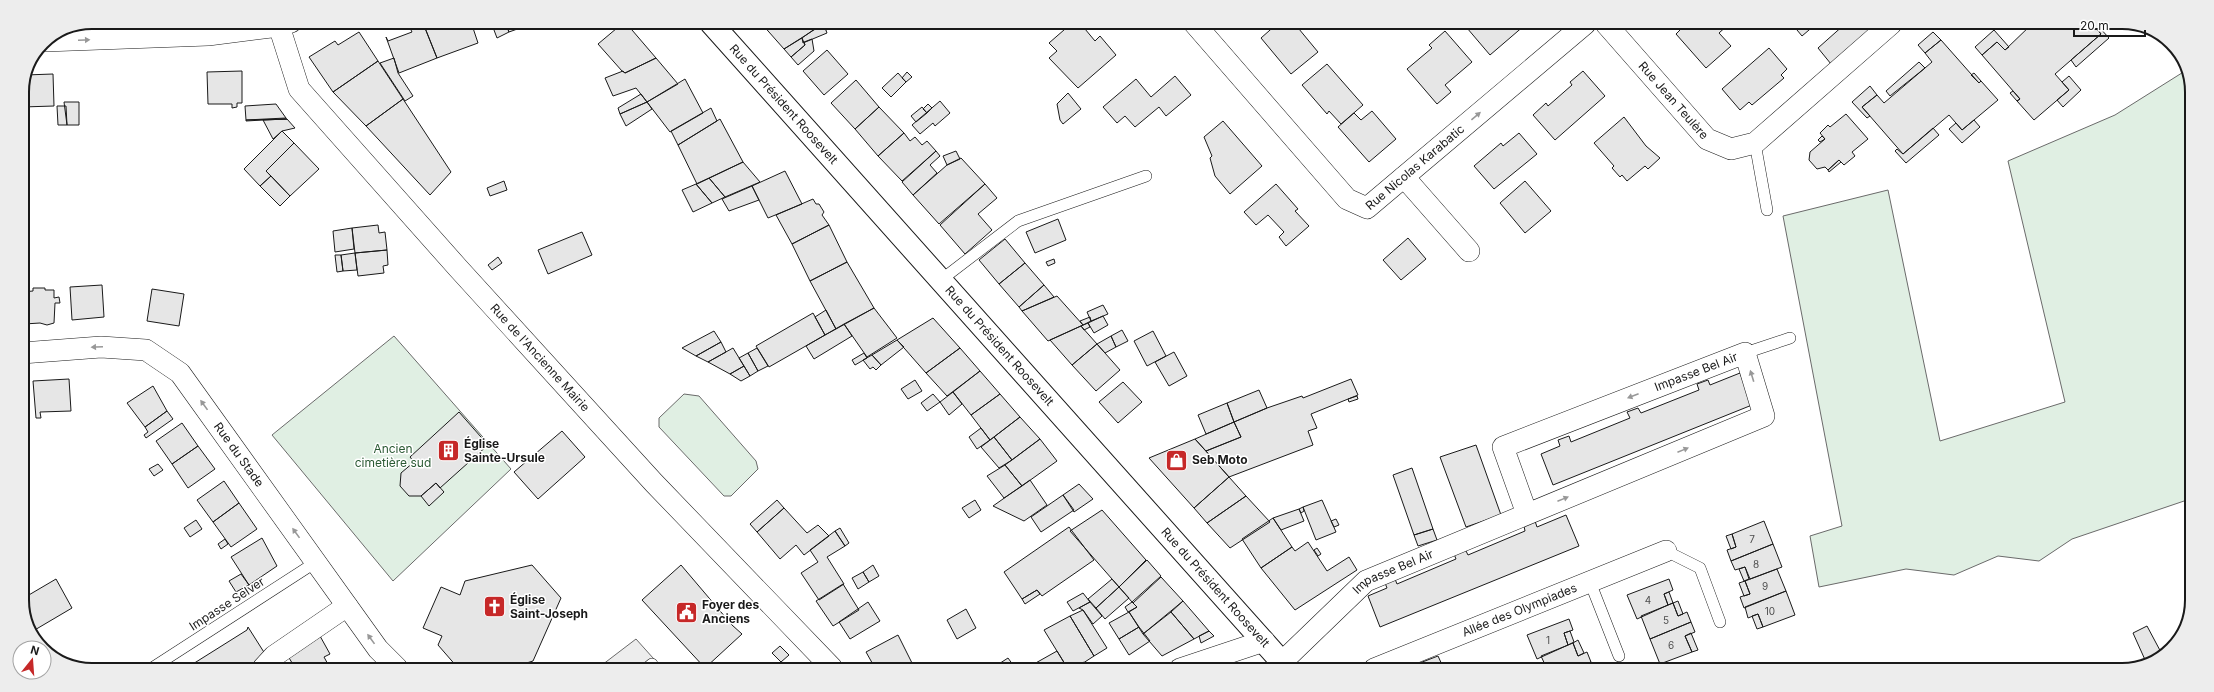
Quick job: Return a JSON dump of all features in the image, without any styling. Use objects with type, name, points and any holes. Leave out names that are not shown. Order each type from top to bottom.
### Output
[{"type":"main road","name":"Rue du Président Roosevelt","points":[[716,29],[1283,663]]},
{"type":"street","points":[[56,41],[208,35],[250,29]]},
{"type":"street","name":"Rue de l'Ancienne Mairie","points":[[286,29],[299,89],[458,268],[648,477],[827,663]]},
{"type":"street","name":"Rue Nicolas Karabatic","points":[[1199,29],[1347,199],[1368,208],[1579,29]]},
{"type":"street","name":"Rue Jean Teulère","points":[[1610,29],[1707,139],[1731,149],[1755,143]]},
{"type":"street","points":[[1755,143],[1885,29]]},
{"type":"street","points":[[1404,177],[1469,251]]},
{"type":"street","name":"Rue du Stade","points":[[29,352],[101,347],[146,350],[180,373],[378,649],[392,663]]},
{"type":"street","name":"Impasse Bel Air","points":[[1287,663],[1366,581],[1764,416],[1745,352],[1503,447],[1527,514]]},
{"type":"street","name":"Allée des Olympiades","points":[[1389,663],[1666,551]]},
{"type":"street","points":[[268,663],[274,656],[347,606]]},
{"type":"street","points":[[1198,663],[1264,641]]},
{"type":"lane","points":[[1755,143],[1767,210]]},
{"type":"lane","points":[[941,280],[1018,220],[1146,176]]},
{"type":"lane","points":[[1745,352],[1790,338]]},
{"type":"lane","points":[[1666,551],[1700,568],[1720,622]]},
{"type":"lane","name":"Impasse Selver","points":[[160,663],[316,562]]},
{"type":"lane","points":[[1590,582],[1619,656]]},
{"type":"green space","points":[[2182,73],[2185,88],[2185,501],[2072,539],[2039,561],[1998,556],[1954,575],[1906,569],[1819,587],[1810,536],[1842,526],[1783,216],[1888,190],[1940,441],[2065,402],[2008,161],[2115,115]]},
{"type":"green space","name":"Ancien cimetière sud","points":[[394,336],[511,469],[393,581],[272,435]]},
{"type":"green space","points":[[684,394],[699,396],[756,461],[758,469],[731,496],[724,496],[659,427],[659,418]]},
{"type":"shaded area","points":[[636,639],[658,663],[605,663]]},
{"type":"building","points":[[410,29],[425,29],[437,58],[399,73],[386,37],[388,41],[412,32]]},
{"type":"building","points":[[425,29],[473,29],[478,43],[437,58]]},
{"type":"building","points":[[494,29],[508,29],[509,32],[497,38]]},
{"type":"building","points":[[508,29],[517,29],[509,32]]},
{"type":"building","points":[[616,29],[631,29],[656,58],[625,73],[598,44]]},
{"type":"building","points":[[766,29],[815,29],[784,49]]},
{"type":"building","points":[[815,29],[825,29],[827,33],[803,43],[802,38]]},
{"type":"building","points":[[1065,29],[1085,29],[1095,41],[1100,36],[1116,55],[1078,88],[1049,58],[1057,51],[1049,43]]},
{"type":"building","points":[[1271,29],[1299,29],[1318,52],[1291,74],[1261,38]]},
{"type":"building","points":[[1468,29],[1520,29],[1490,55]]},
{"type":"building","points":[[1681,29],[1723,29],[1719,33],[1731,46],[1706,68],[1676,34]]},
{"type":"building","points":[[1796,29],[1810,29],[1802,36]]},
{"type":"building","points":[[1839,29],[1871,29],[1831,64],[1818,48]]},
{"type":"building","points":[[2027,29],[2097,29],[2101,34],[2055,74],[2069,90],[2034,120],[2017,101],[2020,99],[1982,55],[1997,42],[2005,50]]},
{"type":"building","points":[[2097,29],[2101,29],[2109,38],[2076,67],[2071,60],[2101,34]]},
{"type":"building","points":[[1994,30],[2009,47],[2005,50],[1997,42],[1982,55],[1975,47]]},
{"type":"building","points":[[1445,31],[1472,62],[1445,85],[1451,92],[1437,104],[1407,69],[1432,48],[1429,45]]},
{"type":"building","points":[[359,32],[378,61],[333,92],[309,57],[335,41],[338,45]]},
{"type":"building","points":[[1933,32],[1941,40],[1925,53],[1918,45]]},
{"type":"building","points":[[802,38],[805,45],[791,57],[784,49]]},
{"type":"building","points":[[812,39],[814,51],[798,65],[791,57],[805,45],[804,42]]},
{"type":"building","points":[[1941,40],[1979,83],[1981,81],[1998,100],[1962,130],[1949,115],[1903,154],[1862,107],[1877,95],[1884,103],[1932,62],[1925,53]]},
{"type":"building","points":[[1769,48],[1787,69],[1781,75],[1784,78],[1752,105],[1749,102],[1740,110],[1722,89]]},
{"type":"building","points":[[827,50],[848,74],[824,95],[803,71]]},
{"type":"building","points":[[394,58],[398,73],[413,96],[405,101],[380,63]]},
{"type":"building","points":[[656,58],[678,84],[647,102],[636,88],[613,96],[605,78],[623,71],[625,73]]},
{"type":"building","points":[[378,61],[403,99],[366,126],[333,92]]},
{"type":"building","points":[[1919,62],[1925,68],[1890,96],[1886,91]]},
{"type":"building","points":[[1327,64],[1363,105],[1341,124],[1329,111],[1327,114],[1302,85]]},
{"type":"building","points":[[242,71],[242,103],[237,103],[237,107],[232,108],[232,104],[208,104],[207,72]]},
{"type":"building","points":[[1583,71],[1605,96],[1555,140],[1533,115],[1546,103],[1548,106],[1572,85],[1570,82]]},
{"type":"building","points":[[907,72],[912,77],[906,82],[902,78]]},
{"type":"building","points":[[898,73],[906,82],[891,97],[882,88]]},
{"type":"building","points":[[1974,73],[1981,81],[1979,83],[1971,75]]},
{"type":"building","points":[[53,74],[54,106],[29,107],[30,80],[32,75]]},
{"type":"building","points":[[1175,76],[1191,95],[1166,116],[1159,107],[1135,127],[1125,116],[1117,123],[1103,107],[1136,79],[1151,97]]},
{"type":"building","points":[[2069,76],[2081,90],[2063,107],[2057,100],[2069,90],[2062,82]]},
{"type":"building","points":[[685,79],[703,113],[670,132],[647,102]]},
{"type":"building","points":[[856,80],[879,107],[855,129],[831,103]]},
{"type":"building","points":[[1870,86],[1877,95],[1862,107],[1870,116],[1867,118],[1852,102]]},
{"type":"building","points":[[2013,91],[2020,99],[2017,101],[2010,93]]},
{"type":"building","points":[[1068,93],[1081,109],[1063,124],[1060,120],[1057,104]]},
{"type":"building","points":[[641,94],[647,102],[620,114],[618,108]]},
{"type":"building","points":[[403,99],[451,172],[430,195],[366,126]]},
{"type":"building","points":[[940,101],[950,113],[935,126],[933,123],[920,134],[912,125]]},
{"type":"building","points":[[64,102],[79,102],[79,125],[67,125]]},
{"type":"building","points":[[647,102],[652,109],[626,126],[620,114]]},
{"type":"building","points":[[276,104],[286,118],[246,120],[245,106]]},
{"type":"building","points":[[928,104],[932,108],[927,113],[923,109]]},
{"type":"building","points":[[57,106],[66,106],[67,125],[58,125]]},
{"type":"building","points":[[879,107],[904,133],[878,156],[855,129]]},
{"type":"building","points":[[922,107],[927,113],[916,122],[911,116]]},
{"type":"building","points":[[711,108],[717,121],[678,145],[671,131]]},
{"type":"building","points":[[1372,111],[1396,139],[1369,162],[1338,127],[1354,113],[1361,120]]},
{"type":"building","points":[[1846,114],[1868,139],[1852,152],[1855,156],[1844,165],[1839,160],[1828,170],[1825,167],[1817,169],[1809,160],[1810,152],[1825,139],[1820,133],[1828,125],[1830,127]]},
{"type":"building","points":[[1624,117],[1646,146],[1660,158],[1648,169],[1645,166],[1627,181],[1622,175],[1620,177],[1612,168],[1614,166],[1594,143]]},
{"type":"building","points":[[287,119],[295,128],[282,131],[273,139],[263,120]]},
{"type":"building","points":[[287,119],[263,120],[246,121],[246,120]]},
{"type":"building","points":[[720,119],[743,162],[697,184],[678,145]]},
{"type":"building","points":[[1974,120],[1980,127],[1962,143],[1949,129],[1956,123],[1962,130]]},
{"type":"building","points":[[1223,121],[1262,166],[1230,194],[1215,176],[1210,158],[1212,156],[1204,137]]},
{"type":"building","points":[[1933,128],[1939,135],[1906,163],[1895,151],[1897,149],[1903,154]]},
{"type":"building","points":[[282,131],[294,143],[266,171],[271,176],[260,186],[244,169]]},
{"type":"building","points":[[904,133],[910,141],[915,137],[922,145],[927,141],[936,151],[902,181],[878,156]]},
{"type":"building","points":[[1519,133],[1537,154],[1494,189],[1474,166],[1501,143],[1503,146]]},
{"type":"building","points":[[1822,136],[1825,139],[1820,142],[1818,140]]},
{"type":"building","points":[[294,143],[319,169],[290,196],[266,171]]},
{"type":"building","points":[[936,151],[940,156],[930,165],[937,173],[913,195],[902,182]]},
{"type":"building","points":[[956,151],[960,159],[947,165],[943,156]]},
{"type":"building","points":[[961,158],[985,184],[939,224],[913,195],[947,165]]},
{"type":"building","points":[[1839,160],[1841,162],[1829,172],[1828,170]]},
{"type":"building","points":[[743,162],[760,182],[725,197],[709,178]]},
{"type":"building","points":[[785,171],[802,204],[768,218],[752,186]]},
{"type":"building","points":[[271,176],[290,196],[280,206],[260,186]]},
{"type":"building","points":[[709,178],[725,197],[712,203],[696,184]]},
{"type":"building","points":[[504,181],[507,190],[490,196],[487,188]]},
{"type":"building","points":[[1525,181],[1551,211],[1525,233],[1500,203]]},
{"type":"building","points":[[696,184],[712,203],[693,212],[682,190]]},
{"type":"building","points":[[985,184],[997,198],[978,214],[992,230],[965,254],[940,225]]},
{"type":"building","points":[[1276,184],[1298,209],[1295,211],[1309,226],[1286,246],[1279,237],[1284,232],[1268,215],[1256,225],[1244,212]]},
{"type":"building","points":[[752,186],[759,200],[729,211],[722,199]]},
{"type":"building","points":[[813,199],[816,204],[819,204],[824,212],[822,215],[829,225],[792,244],[776,215]]},
{"type":"building","points":[[1058,219],[1066,240],[1035,253],[1026,232]]},
{"type":"building","points":[[378,225],[379,233],[385,232],[387,250],[355,253],[352,228]]},
{"type":"building","points":[[829,225],[847,262],[810,281],[792,244]]},
{"type":"building","points":[[352,228],[354,249],[335,252],[333,231]]},
{"type":"building","points":[[582,232],[592,255],[548,274],[538,250]]},
{"type":"building","points":[[1408,238],[1426,259],[1401,280],[1383,260]]},
{"type":"building","points":[[1005,239],[1025,263],[999,284],[979,260]]},
{"type":"building","points":[[387,250],[388,265],[383,266],[384,273],[358,276],[355,253]]},
{"type":"building","points":[[355,253],[357,270],[343,271],[341,255]]},
{"type":"building","points":[[335,255],[341,255],[343,271],[337,272]]},
{"type":"building","points":[[498,257],[502,263],[492,270],[488,265]]},
{"type":"building","points":[[1054,259],[1055,263],[1048,266],[1046,262]]},
{"type":"building","points":[[847,262],[874,308],[836,329],[810,281]]},
{"type":"building","points":[[1025,263],[1044,285],[1019,307],[999,284]]},
{"type":"building","points":[[102,285],[104,317],[72,320],[70,287]]},
{"type":"building","points":[[1044,285],[1054,297],[1022,311],[1019,307]]},
{"type":"building","points":[[33,288],[54,290],[54,298],[59,297],[60,303],[55,303],[54,323],[47,325],[40,323],[29,324],[29,291],[33,291]]},
{"type":"building","points":[[152,289],[184,294],[179,326],[147,321]]},
{"type":"building","points":[[1057,296],[1083,325],[1048,341],[1022,311]]},
{"type":"building","points":[[1103,305],[1108,314],[1091,321],[1087,312]]},
{"type":"building","points":[[874,308],[897,338],[867,357],[844,324]]},
{"type":"building","points":[[826,310],[836,329],[825,335],[815,317]]},
{"type":"building","points":[[813,313],[825,335],[769,367],[756,346]]},
{"type":"building","points":[[1103,316],[1108,325],[1094,333],[1088,323]]},
{"type":"building","points":[[1090,317],[1091,321],[1083,325],[1080,321]]},
{"type":"building","points":[[933,318],[960,348],[926,373],[897,340]]},
{"type":"building","points":[[1088,323],[1090,327],[1084,330],[1081,326]]},
{"type":"building","points":[[844,324],[852,336],[814,359],[806,346]]},
{"type":"building","points":[[1081,326],[1097,344],[1072,365],[1050,340]]},
{"type":"building","points":[[1122,330],[1128,341],[1116,347],[1111,336]]},
{"type":"building","points":[[714,331],[721,342],[696,356],[682,348]]},
{"type":"building","points":[[1153,331],[1166,356],[1147,366],[1134,341]]},
{"type":"building","points":[[1111,336],[1116,347],[1105,353],[1097,344]]},
{"type":"building","points":[[897,340],[904,347],[881,365],[872,355]]},
{"type":"building","points":[[721,342],[726,352],[708,362],[696,356]]},
{"type":"building","points":[[1097,344],[1120,370],[1096,391],[1072,365]]},
{"type":"building","points":[[733,348],[744,366],[730,374],[708,362]]},
{"type":"building","points":[[757,348],[768,366],[758,371],[748,353]]},
{"type":"building","points":[[960,348],[980,371],[947,396],[926,373]]},
{"type":"building","points":[[1174,352],[1187,376],[1169,386],[1155,362]]},
{"type":"building","points":[[748,353],[758,371],[750,376],[739,358]]},
{"type":"building","points":[[864,353],[867,358],[855,365],[852,360]]},
{"type":"building","points":[[872,355],[881,365],[876,370],[873,367],[870,369],[863,360]]},
{"type":"building","points":[[744,366],[750,376],[741,381],[730,374]]},
{"type":"building","points":[[980,371],[1000,394],[971,415],[953,392]]},
{"type":"building","points":[[1740,373],[1752,405],[1553,485],[1541,454],[1560,446],[1558,440],[1569,436],[1571,442],[1630,418],[1627,412],[1638,408],[1641,413],[1699,390],[1697,384],[1708,380],[1710,385]]},
{"type":"building","points":[[69,379],[71,411],[40,412],[41,418],[36,418],[33,381]]},
{"type":"building","points":[[1351,379],[1358,395],[1311,414],[1317,428],[1308,431],[1313,445],[1229,477],[1206,451],[1241,437],[1234,422],[1267,408],[1302,396],[1303,398]]},
{"type":"building","points":[[915,380],[922,391],[908,399],[901,389]]},
{"type":"building","points":[[1123,382],[1142,402],[1118,423],[1099,402]]},
{"type":"building","points":[[153,386],[167,411],[145,427],[127,403]]},
{"type":"building","points":[[1259,390],[1267,408],[1234,422],[1227,403]]},
{"type":"building","points":[[953,392],[962,404],[949,415],[940,402]]},
{"type":"building","points":[[933,394],[940,402],[927,411],[921,403]]},
{"type":"building","points":[[1000,394],[1020,417],[990,440],[971,415]]},
{"type":"building","points":[[1357,396],[1358,399],[1349,402],[1348,399]]},
{"type":"building","points":[[1227,403],[1234,422],[1206,434],[1198,415]]},
{"type":"building","points":[[167,411],[173,419],[146,438],[144,435],[148,432],[145,427]]},
{"type":"building","name":"Église Sainte-Ursule","points":[[459,412],[488,445],[440,488],[436,483],[421,496],[409,496],[400,486],[401,473],[414,462],[410,457]]},
{"type":"building","points":[[1020,417],[1040,439],[1012,460],[994,437]]},
{"type":"building","points":[[1234,422],[1241,437],[1206,451],[1195,439]]},
{"type":"building","points":[[182,423],[198,446],[172,464],[156,441]]},
{"type":"building","points":[[981,428],[990,440],[977,449],[969,437]]},
{"type":"building","points":[[562,431],[585,457],[538,499],[514,472]]},
{"type":"building","points":[[994,437],[1012,460],[999,468],[981,447]]},
{"type":"building","points":[[1040,439],[1057,461],[1022,486],[1005,465]]},
{"type":"building","points":[[1195,439],[1229,477],[1194,508],[1149,458]]},
{"type":"building","points":[[1476,445],[1501,515],[1466,527],[1440,457]]},
{"type":"building","points":[[198,446],[215,469],[188,488],[172,464]]},
{"type":"building","points":[[158,464],[163,470],[154,476],[149,469]]},
{"type":"building","points":[[1005,465],[1022,486],[1004,498],[987,476]]},
{"type":"building","points":[[1412,468],[1433,529],[1414,535],[1393,475]]},
{"type":"building","points":[[1229,477],[1246,496],[1207,523],[1194,508]]},
{"type":"building","points":[[1030,480],[1047,505],[1024,521],[993,506]]},
{"type":"building","points":[[224,481],[239,503],[213,522],[197,500]]},
{"type":"building","points":[[436,483],[444,492],[429,506],[421,496]]},
{"type":"building","points":[[1079,484],[1093,499],[1074,512],[1063,495]]},
{"type":"building","points":[[1063,495],[1074,510],[1041,532],[1031,517]]},
{"type":"building","points":[[1246,496],[1270,522],[1230,548],[1207,523]]},
{"type":"building","points":[[777,500],[784,508],[757,532],[750,524]]},
{"type":"building","points":[[975,500],[981,510],[969,518],[962,508]]},
{"type":"building","points":[[1322,500],[1336,532],[1316,540],[1303,507]]},
{"type":"building","points":[[239,503],[257,529],[231,547],[213,522]]},
{"type":"building","points":[[1303,507],[1304,511],[1301,513],[1299,509]]},
{"type":"building","points":[[784,508],[807,533],[818,525],[829,536],[804,555],[796,545],[780,559],[757,532]]},
{"type":"building","points":[[1299,509],[1304,521],[1281,530],[1273,518]]},
{"type":"building","points":[[1102,510],[1146,560],[1119,587],[1070,531]]},
{"type":"building","points":[[1566,515],[1579,546],[1380,627],[1368,596],[1387,588],[1385,583],[1395,579],[1397,584],[1456,559],[1454,554],[1465,549],[1468,555],[1525,531],[1524,526],[1535,521],[1537,527]]},
{"type":"building","points":[[1273,518],[1292,547],[1261,568],[1242,539]]},
{"type":"building","points":[[1336,519],[1339,525],[1334,527],[1331,521]]},
{"type":"building","points":[[196,520],[202,529],[190,537],[184,528]]},
{"type":"building","points":[[1764,521],[1773,544],[1731,561],[1727,550],[1736,547],[1732,534]]},
{"type":"building","points":[[1069,527],[1094,560],[1042,596],[1037,590],[1022,599],[1004,572]]},
{"type":"building","points":[[840,528],[849,543],[845,546],[835,531]]},
{"type":"building","points":[[1433,529],[1437,540],[1418,546],[1414,535]]},
{"type":"building","points":[[835,531],[845,546],[827,557],[844,584],[819,600],[801,573],[818,562],[810,550]]},
{"type":"building","points":[[1732,534],[1736,547],[1731,549],[1726,536]]},
{"type":"building","points":[[262,538],[277,566],[249,585],[231,557]]},
{"type":"building","points":[[225,539],[228,544],[221,549],[218,544]]},
{"type":"building","points":[[1308,542],[1327,571],[1349,557],[1357,570],[1295,610],[1261,568],[1292,547],[1295,551]]},
{"type":"building","points":[[1773,544],[1782,567],[1750,579],[1745,567],[1735,570],[1731,561]]},
{"type":"building","points":[[1317,548],[1321,554],[1318,556],[1314,550]]},
{"type":"building","points":[[1147,560],[1161,576],[1132,602],[1119,587]]},
{"type":"building","name":"Église Saint-Joseph","points":[[532,565],[561,598],[533,661],[526,663],[454,663],[438,645],[442,636],[423,628],[441,587],[460,595],[465,581]]},
{"type":"building","name":"Foyer des Anciens","points":[[681,565],[732,625],[742,634],[710,663],[700,663],[642,600]]},
{"type":"building","points":[[873,565],[879,576],[869,582],[863,572]]},
{"type":"building","points":[[1745,567],[1749,579],[1744,581],[1739,569]]},
{"type":"building","points":[[1777,569],[1786,591],[1744,608],[1740,597],[1750,594],[1745,581]]},
{"type":"building","points":[[863,572],[869,582],[858,589],[852,578]]},
{"type":"building","points":[[241,574],[249,585],[236,592],[229,581]]},
{"type":"building","points":[[1161,577],[1183,601],[1143,634],[1129,612],[1137,607],[1133,603]]},
{"type":"building","points":[[56,579],[72,608],[36,629],[30,612],[29,595]]},
{"type":"building","points":[[1112,579],[1119,587],[1096,608],[1088,599]]},
{"type":"building","points":[[1669,579],[1673,590],[1664,594],[1668,605],[1637,619],[1627,595]]},
{"type":"building","points":[[1745,581],[1750,594],[1744,596],[1739,583]]},
{"type":"building","points":[[843,584],[859,610],[833,626],[816,601]]},
{"type":"building","points":[[1119,587],[1129,598],[1105,619],[1096,608]]},
{"type":"building","points":[[1037,590],[1040,594],[1025,604],[1022,599]]},
{"type":"building","points":[[1786,591],[1795,615],[1763,627],[1758,614],[1748,618],[1745,607]]},
{"type":"building","points":[[1669,592],[1673,603],[1668,605],[1664,594]]},
{"type":"building","points":[[1083,593],[1090,602],[1073,611],[1067,602]]},
{"type":"building","points":[[1183,601],[1209,631],[1194,639],[1171,612]]},
{"type":"building","points":[[1678,601],[1683,614],[1678,616],[1673,603]]},
{"type":"building","points":[[868,602],[880,621],[850,639],[839,622]]},
{"type":"building","points":[[1090,602],[1102,616],[1093,624],[1083,610],[1079,608]]},
{"type":"building","points":[[1132,602],[1137,607],[1128,612],[1125,607]]},
{"type":"building","points":[[1673,603],[1678,616],[1687,612],[1691,622],[1650,639],[1641,616]]},
{"type":"building","points":[[966,609],[976,628],[957,639],[947,620]]},
{"type":"building","points":[[1083,610],[1107,648],[1094,656],[1070,616]]},
{"type":"building","points":[[1129,612],[1139,627],[1119,639],[1109,623]]},
{"type":"building","points":[[1171,612],[1194,639],[1162,656],[1143,634]]},
{"type":"building","points":[[1758,614],[1763,627],[1757,629],[1752,616]]},
{"type":"building","points":[[1070,616],[1094,656],[1083,663],[1064,663],[1044,630]]},
{"type":"building","points":[[1569,619],[1573,630],[1564,633],[1568,645],[1537,659],[1527,635]]},
{"type":"building","points":[[1691,622],[1695,632],[1685,636],[1692,652],[1663,663],[1660,663],[1650,639]]},
{"type":"building","points":[[2147,626],[2160,650],[2145,659],[2133,633]]},
{"type":"building","points":[[248,627],[267,657],[263,657],[253,663],[196,662],[247,630]]},
{"type":"building","points":[[1139,627],[1150,641],[1129,655],[1119,639]]},
{"type":"building","points":[[1209,631],[1214,636],[1201,643],[1199,636]]},
{"type":"building","points":[[1570,631],[1574,642],[1568,645],[1564,633]]},
{"type":"building","points":[[1691,633],[1698,650],[1692,652],[1685,636]]},
{"type":"building","points":[[898,635],[912,663],[872,663],[866,652]]},
{"type":"building","points":[[320,636],[330,654],[324,657],[327,663],[292,663],[288,656]]},
{"type":"building","points":[[1578,640],[1584,653],[1578,656],[1573,643]]},
{"type":"building","points":[[1573,643],[1578,656],[1587,652],[1591,662],[1544,663],[1541,656]]},
{"type":"building","points":[[780,646],[789,655],[781,662],[772,653]]},
{"type":"building","points":[[1057,651],[1064,663],[1036,663]]},
{"type":"building","points":[[1438,656],[1441,663],[1420,663]]},
{"type":"building","points":[[1008,658],[1012,663],[1000,663]]},
{"type":"place","name":"Église Sainte-Ursule","points":[[449,451]]},
{"type":"place","name":"Seb Moto","points":[[1176,460]]},
{"type":"place","name":"Église Saint-Joseph","points":[[494,607]]},
{"type":"place","name":"Foyer des Anciens","points":[[686,612]]}]
